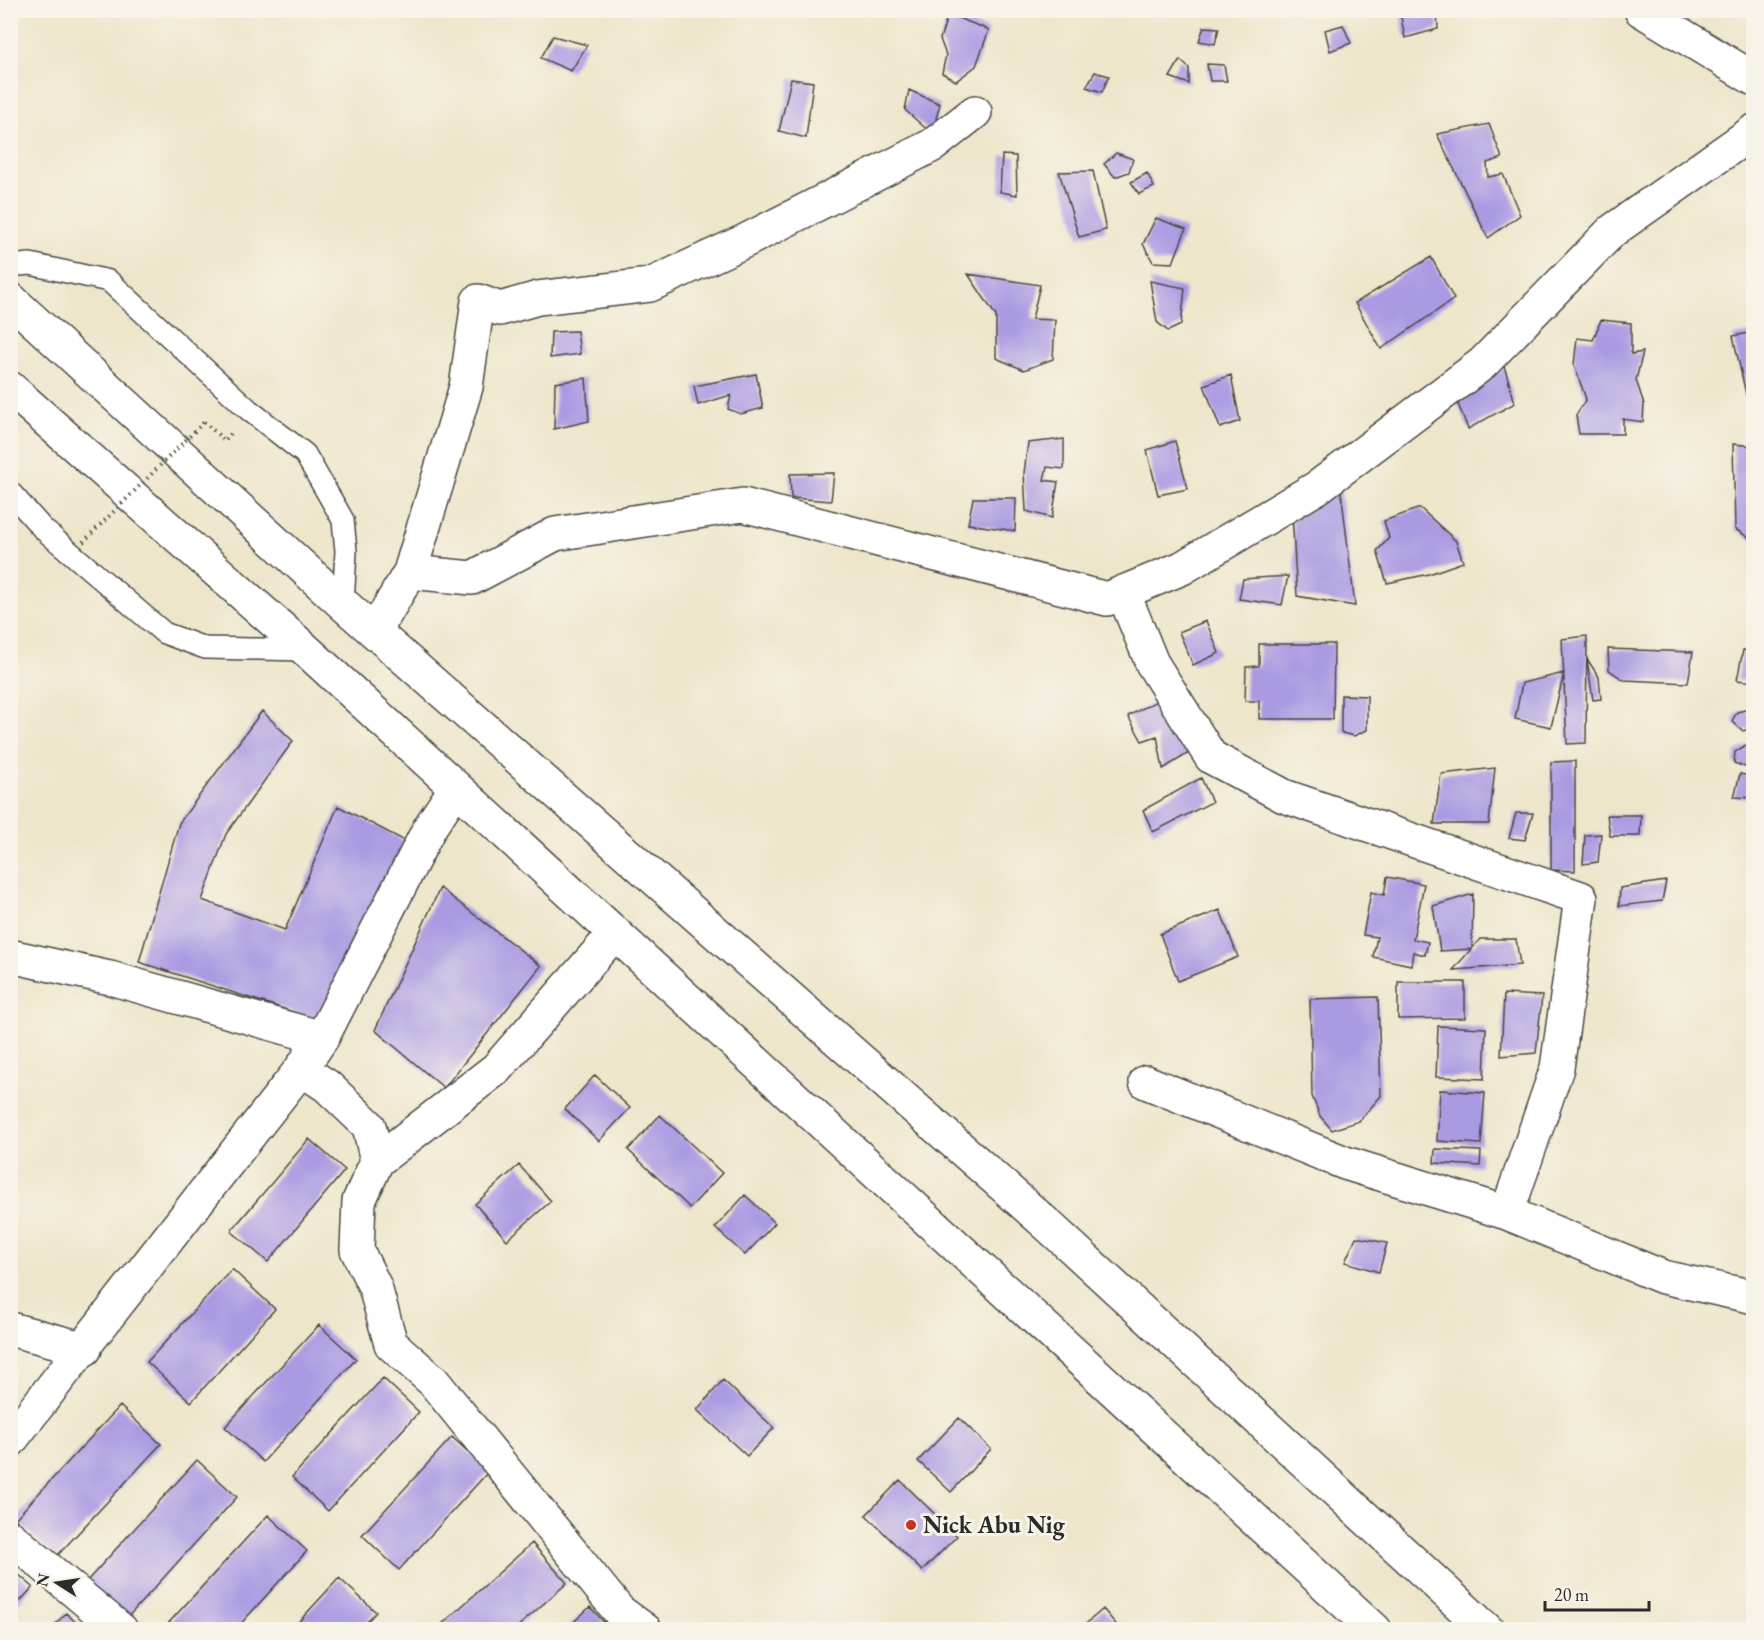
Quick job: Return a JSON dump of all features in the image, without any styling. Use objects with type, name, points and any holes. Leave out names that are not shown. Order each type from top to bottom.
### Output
[{"type":"main road","points":[[1641,10],[1754,79]]},
{"type":"main road","points":[[375,631],[410,572],[466,387],[478,301],[500,309],[538,298],[650,285],[747,240],[933,145],[975,112]]},
{"type":"main road","points":[[410,572],[472,578],[555,534],[743,505],[1107,599],[1182,568],[1318,487],[1482,364],[1612,231],[1754,131]]},
{"type":"main road","points":[[10,299],[343,604],[1052,1228],[1487,1629]]},
{"type":"main road","points":[[10,388],[306,650],[1375,1629]]},
{"type":"main road","points":[[1123,592],[1152,663],[1211,757],[1284,796],[1581,898],[1557,1068],[1507,1213]]},
{"type":"main road","points":[[10,1441],[85,1349],[301,1069],[322,1038],[430,827],[456,788]]},
{"type":"main road","points":[[615,933],[496,1069],[377,1161],[359,1201],[357,1250],[375,1287],[391,1344],[433,1381],[619,1611],[645,1629]]},
{"type":"main road","points":[[10,956],[110,978],[322,1038]]},
{"type":"main road","points":[[301,1069],[327,1086],[369,1126],[377,1161]]},
{"type":"main road","points":[[1146,1082],[1346,1162],[1507,1213],[1663,1276],[1754,1297]]},
{"type":"main road","points":[[10,1329],[85,1349]]},
{"type":"main road","points":[[10,1537],[121,1629]]},
{"type":"lane","points":[[10,266],[30,264],[109,281],[249,410],[305,454],[343,520],[346,551],[343,604]]},
{"type":"lane","points":[[10,492],[44,529],[164,633],[205,648],[306,650]]},
{"type":"path","points":[[83,543],[204,422]]},
{"type":"building","points":[[1379,10],[1437,10],[1438,29],[1405,38],[1400,12],[1383,17]]},
{"type":"building","points":[[948,14],[989,30],[976,66],[956,81],[942,73],[946,55],[940,39]]},
{"type":"building","points":[[1343,25],[1351,43],[1330,51],[1325,30]]},
{"type":"building","points":[[1204,27],[1219,28],[1215,44],[1199,41]]},
{"type":"building","points":[[553,36],[587,45],[571,71],[541,58]]},
{"type":"building","points":[[1180,60],[1189,68],[1189,84],[1170,77]]},
{"type":"building","points":[[1207,64],[1224,65],[1227,81],[1210,81]]},
{"type":"building","points":[[1095,72],[1109,76],[1102,92],[1086,87]]},
{"type":"building","points":[[791,79],[813,82],[806,138],[779,131]]},
{"type":"building","points":[[909,90],[940,104],[932,134],[905,110]]},
{"type":"building","points":[[1489,124],[1502,158],[1487,163],[1488,177],[1503,174],[1520,215],[1488,238],[1437,134]]},
{"type":"building","points":[[1116,153],[1133,159],[1129,172],[1115,177],[1104,164]]},
{"type":"building","points":[[1002,155],[1016,156],[1017,195],[1000,192]]},
{"type":"building","points":[[1093,171],[1106,230],[1079,237],[1059,172]]},
{"type":"building","points":[[1147,173],[1154,187],[1139,194],[1131,182]]},
{"type":"building","points":[[1156,218],[1186,229],[1173,263],[1153,262],[1143,244]]},
{"type":"building","points":[[1431,257],[1454,299],[1381,349],[1355,303]]},
{"type":"building","points":[[968,274],[1040,285],[1032,319],[1055,320],[1053,359],[1024,370],[996,358],[996,316]]},
{"type":"building","points":[[1150,281],[1185,288],[1181,325],[1168,331],[1157,322]]},
{"type":"building","points":[[1601,320],[1631,323],[1631,354],[1643,352],[1636,380],[1644,404],[1643,422],[1623,419],[1623,434],[1579,434],[1576,415],[1586,399],[1574,365],[1577,338],[1593,340]]},
{"type":"building","points":[[577,331],[580,354],[550,358],[551,332]]},
{"type":"building","points":[[1754,332],[1754,411],[1750,412],[1733,336]]},
{"type":"building","points":[[1504,366],[1515,403],[1468,429],[1458,404]]},
{"type":"building","points":[[756,374],[763,408],[741,414],[728,409],[731,395],[698,405],[694,386]]},
{"type":"building","points":[[1231,375],[1240,421],[1220,428],[1204,385]]},
{"type":"building","points":[[586,378],[589,421],[554,429],[555,383]]},
{"type":"building","points":[[1064,439],[1064,469],[1047,467],[1044,480],[1058,482],[1052,518],[1026,511],[1024,473],[1028,443]]},
{"type":"building","points":[[1175,441],[1188,489],[1158,495],[1147,450]]},
{"type":"building","points":[[1733,444],[1754,446],[1754,541],[1735,529]]},
{"type":"building","points":[[834,473],[831,501],[791,498],[790,474]]},
{"type":"building","points":[[1340,482],[1355,606],[1297,596],[1292,513]]},
{"type":"building","points":[[973,498],[1016,498],[1015,531],[968,524]]},
{"type":"building","points":[[1420,508],[1456,541],[1463,562],[1429,574],[1387,583],[1377,551],[1389,538],[1384,521]]},
{"type":"building","points":[[1288,576],[1282,605],[1239,599],[1243,579]]},
{"type":"building","points":[[1206,621],[1219,653],[1193,665],[1179,632]]},
{"type":"building","points":[[1587,636],[1586,743],[1567,744],[1562,639]]},
{"type":"building","points":[[1259,644],[1334,644],[1333,719],[1259,719],[1259,701],[1245,701],[1246,667],[1259,666]]},
{"type":"building","points":[[1608,649],[1693,652],[1688,683],[1624,680],[1609,670]]},
{"type":"building","points":[[1743,650],[1754,651],[1754,682],[1737,680]]},
{"type":"building","points":[[1587,659],[1599,677],[1601,699],[1593,700]]},
{"type":"building","points":[[1564,673],[1551,727],[1515,719],[1522,683]]},
{"type":"building","points":[[1341,695],[1367,696],[1367,730],[1354,736],[1341,733]]},
{"type":"building","points":[[1166,696],[1197,748],[1163,769],[1157,736],[1142,741],[1128,716]]},
{"type":"building","points":[[1745,710],[1754,715],[1754,728],[1743,731],[1732,721],[1737,712]]},
{"type":"building","points":[[262,711],[293,741],[226,834],[202,900],[285,930],[338,806],[409,843],[324,1022],[139,962],[179,823]]},
{"type":"building","points":[[1746,745],[1754,750],[1754,763],[1745,767],[1734,763],[1735,752]]},
{"type":"building","points":[[1575,761],[1575,871],[1551,870],[1551,762]]},
{"type":"building","points":[[1495,768],[1489,824],[1434,824],[1441,774]]},
{"type":"building","points":[[1740,774],[1754,777],[1754,798],[1734,797]]},
{"type":"building","points":[[1201,778],[1212,802],[1153,832],[1143,810]]},
{"type":"building","points":[[1516,813],[1533,813],[1525,840],[1509,838]]},
{"type":"building","points":[[1607,815],[1641,815],[1640,836],[1610,836]]},
{"type":"building","points":[[1601,834],[1598,862],[1583,864],[1585,835]]},
{"type":"building","points":[[1387,877],[1424,884],[1413,939],[1428,942],[1425,955],[1413,952],[1411,965],[1373,957],[1377,937],[1363,935],[1371,892],[1384,895]]},
{"type":"building","points":[[1666,881],[1662,901],[1619,906],[1620,888]]},
{"type":"building","points":[[440,888],[541,966],[444,1088],[375,1030]]},
{"type":"building","points":[[1473,894],[1472,949],[1440,951],[1433,906]]},
{"type":"building","points":[[1220,910],[1238,957],[1178,981],[1160,934]]},
{"type":"building","points":[[1480,939],[1516,939],[1520,965],[1453,970]]},
{"type":"building","points":[[1398,982],[1465,982],[1465,1018],[1398,1019]]},
{"type":"building","points":[[1504,994],[1542,996],[1536,1053],[1501,1056]]},
{"type":"building","points":[[1378,997],[1381,1096],[1359,1121],[1332,1130],[1320,1116],[1312,1096],[1310,999]]},
{"type":"building","points":[[1438,1026],[1486,1028],[1484,1079],[1436,1077]]},
{"type":"building","points":[[595,1075],[630,1108],[599,1141],[565,1109]]},
{"type":"building","points":[[1440,1090],[1485,1093],[1481,1144],[1437,1141]]},
{"type":"building","points":[[660,1115],[722,1173],[690,1208],[628,1150]]},
{"type":"building","points":[[309,1139],[345,1170],[268,1262],[231,1231]]},
{"type":"building","points":[[1435,1149],[1481,1151],[1480,1166],[1434,1163]]},
{"type":"building","points":[[519,1165],[551,1201],[507,1240],[475,1204]]},
{"type":"building","points":[[745,1195],[775,1223],[745,1255],[715,1228]]},
{"type":"building","points":[[1356,1237],[1387,1243],[1379,1272],[1345,1262]]},
{"type":"building","points":[[232,1269],[275,1309],[191,1402],[147,1362]]},
{"type":"building","points":[[319,1325],[356,1359],[263,1462],[225,1427]]},
{"type":"building","points":[[383,1378],[419,1412],[328,1511],[292,1477]]},
{"type":"building","points":[[723,1380],[774,1428],[747,1456],[697,1410]]},
{"type":"building","points":[[120,1406],[161,1444],[56,1557],[15,1519]]},
{"type":"building","points":[[959,1418],[991,1449],[951,1492],[918,1461]]},
{"type":"building","points":[[452,1437],[489,1471],[399,1570],[362,1535]]},
{"type":"building","points":[[197,1460],[237,1497],[126,1619],[86,1582]]},
{"type":"building","name":"Nick Abu Nig","points":[[900,1480],[957,1536],[922,1571],[866,1515]]},
{"type":"building","points":[[268,1515],[307,1551],[236,1629],[163,1629]]},
{"type":"building","points":[[532,1543],[567,1583],[515,1629],[445,1629],[441,1625]]},
{"type":"building","points":[[10,1567],[33,1587],[12,1610],[10,1609]]},
{"type":"building","points":[[339,1578],[376,1612],[360,1629],[292,1629]]},
{"type":"building","points":[[590,1607],[610,1629],[566,1629]]},
{"type":"building","points":[[1103,1609],[1120,1629],[1080,1629]]},
{"type":"building","points":[[66,1613],[83,1629],[51,1629]]},
{"type":"place","name":"Nick Abu Nig","points":[[911,1525]]}]
